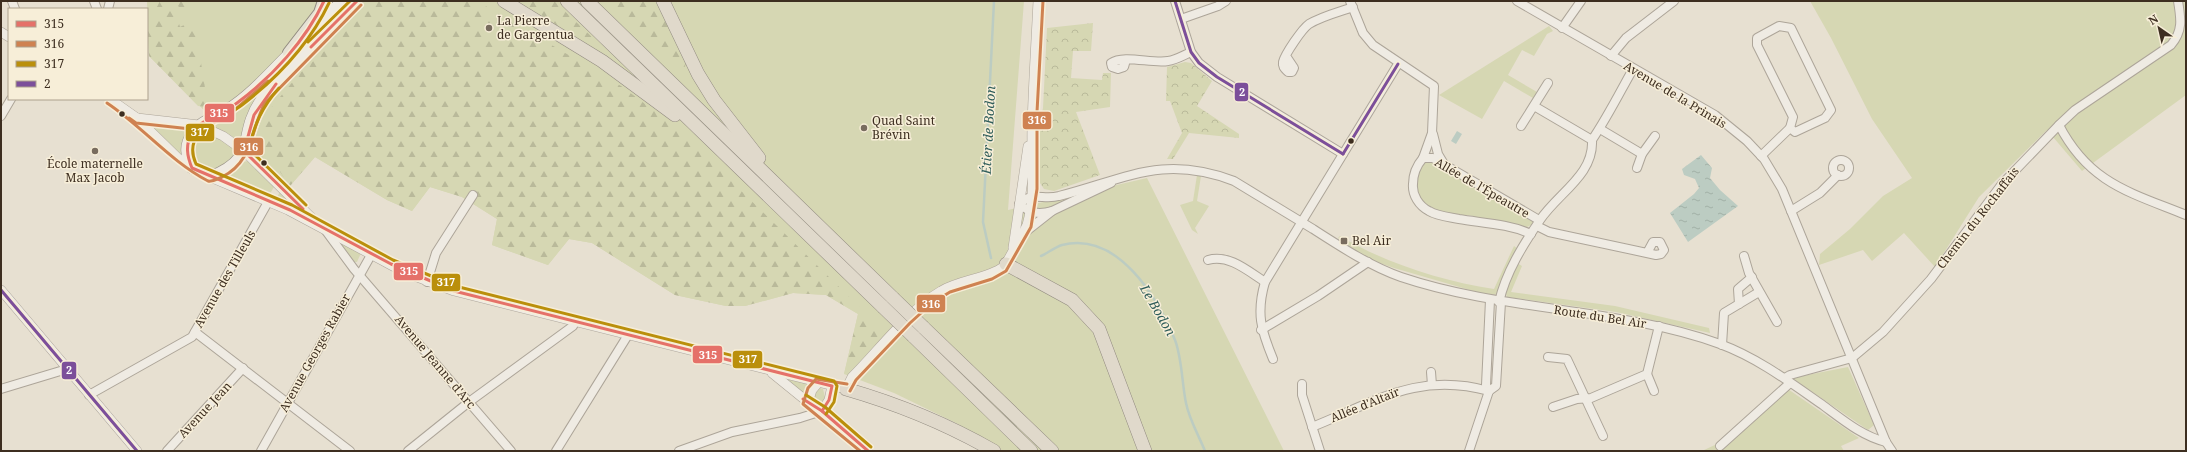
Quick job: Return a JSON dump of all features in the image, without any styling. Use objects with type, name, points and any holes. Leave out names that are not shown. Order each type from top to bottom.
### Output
[{"type":"highway","points":[[504,1],[602,61],[676,116],[695,134],[710,139]]},
{"type":"highway","points":[[567,1],[1031,451]]},
{"type":"highway","points":[[587,1],[1052,451]]},
{"type":"highway","points":[[663,1],[698,74],[723,112],[768,169],[772,180]]},
{"type":"highway","points":[[1006,264],[1072,300],[1099,330],[1145,451]]},
{"type":"highway","points":[[846,389],[887,401],[935,420],[994,451]]},
{"type":"main road","points":[[289,53],[320,14],[324,1]]},
{"type":"main road","points":[[342,1],[252,90],[227,110],[199,125],[186,145],[187,156],[192,168],[210,177],[227,170],[237,163],[244,151],[248,127],[262,99],[357,1]]},
{"type":"street","points":[[1024,233],[1031,197],[1032,129],[1038,1]]},
{"type":"street","points":[[1175,1],[1191,52],[1199,63],[1217,77],[1343,154]]},
{"type":"street","points":[[1181,19],[1218,6],[1226,1]]},
{"type":"street","name":"Avenue de la Prinais","points":[[1517,1],[1715,116],[1747,141],[1761,156],[1782,189],[1886,442],[1892,451]]},
{"type":"street","points":[[1562,28],[1581,1]]},
{"type":"street","points":[[1611,56],[1626,38],[1674,1]]},
{"type":"street","name":"Chemin du Rochaffais","points":[[1852,358],[1883,332],[1905,309],[1957,247],[2002,184],[2059,125],[2075,110],[2171,45],[2178,37],[2181,25],[2178,1]]},
{"type":"street","points":[[1286,56],[1309,24],[1351,4],[1363,32],[1373,45],[1398,64],[1434,86],[1432,133],[1423,158]]},
{"type":"street","points":[[1761,156],[1790,128],[1794,117],[1757,45],[1758,38],[1779,26],[1791,28],[1830,110],[1824,118],[1795,132],[1790,128]]},
{"type":"street","points":[[1126,60],[1168,62],[1191,52]]},
{"type":"street","points":[[1273,359],[1261,330],[1259,309],[1265,282],[1398,64]]},
{"type":"street","points":[[1468,451],[1489,392],[1496,386],[1500,302],[1511,268],[1538,223],[1584,170],[1593,150],[1592,140],[1600,129],[1604,119],[1633,69]]},
{"type":"street","points":[[1521,126],[1548,82]]},
{"type":"street","points":[[1,116],[10,100]]},
{"type":"street","points":[[111,100],[137,118],[178,158],[192,168]]},
{"type":"street","points":[[1534,106],[1592,140]]},
{"type":"street","points":[[137,118],[199,125],[223,136],[244,151],[279,187],[324,229]]},
{"type":"street","points":[[2059,125],[2070,145],[2079,157],[2108,182],[2186,215]]},
{"type":"street","points":[[1013,249],[1032,129]]},
{"type":"street","points":[[1600,129],[1642,154]]},
{"type":"street","points":[[1432,133],[1438,154],[1444,164]]},
{"type":"street","points":[[1637,168],[1642,154],[1655,136]]},
{"type":"street","name":"Allée de l'Épeautre","points":[[1531,234],[1517,228],[1429,212],[1419,204],[1412,191],[1413,178],[1423,158],[1433,158],[1444,164],[1538,223],[1548,232],[1647,253]]},
{"type":"street","name":"Route du Bel Air","points":[[1120,178],[1166,168],[1183,168],[1215,174],[1234,181],[1368,262],[1402,278],[1500,302],[1571,311],[1659,326],[1722,345],[1752,358],[1869,436],[1886,442]]},
{"type":"street","points":[[1791,212],[1820,193],[1838,175]]},
{"type":"street","points":[[210,177],[288,210],[371,255],[427,282],[454,291],[575,322],[846,389],[856,373],[920,307],[933,296],[951,285],[995,272],[1006,264],[1013,249],[1024,233],[1052,211]]},
{"type":"street","points":[[1019,204],[1031,197],[1050,198],[1060,196],[1120,178]]},
{"type":"street","points":[[1019,204],[1029,212],[1041,214],[1052,211],[1102,189],[1120,178]]},
{"type":"street","points":[[268,202],[279,187]]},
{"type":"street","points":[[427,282],[436,253],[473,195]]},
{"type":"street","name":"Avenue des Tilleuls","points":[[89,395],[192,337],[268,202]]},
{"type":"street","name":"Avenue Jeanne d'Arc","points":[[324,229],[511,451]]},
{"type":"street","name":"Avenue Georges Rabier","points":[[261,451],[371,255]]},
{"type":"street","points":[[1744,256],[1759,292],[1777,322]]},
{"type":"street","points":[[1208,260],[1216,257],[1228,259],[1265,282]]},
{"type":"street","points":[[1261,330],[1318,296],[1368,262]]},
{"type":"street","points":[[1739,304],[1738,289],[1752,277]]},
{"type":"street","points":[[1,290],[137,451]]},
{"type":"street","points":[[1722,345],[1724,313],[1759,292]]},
{"type":"street","points":[[1489,392],[1486,385],[1490,300]]},
{"type":"street","points":[[408,451],[469,402],[573,326],[575,322]]},
{"type":"street","points":[[1654,391],[1647,374],[1659,326]]},
{"type":"street","points":[[195,332],[350,451]]},
{"type":"street","points":[[556,451],[628,335]]},
{"type":"street","points":[[1548,357],[1568,360],[1604,436]]},
{"type":"street","points":[[1720,446],[1788,381],[1790,375],[1852,358]]},
{"type":"street","name":"Avenue Jean","points":[[167,451],[243,368]]},
{"type":"street","points":[[1,389],[67,369]]},
{"type":"street","points":[[770,370],[808,403],[822,411],[866,451]]},
{"type":"street","points":[[1431,372],[1432,385]]},
{"type":"street","points":[[1553,407],[1577,399],[1591,398],[1647,374]]},
{"type":"street","points":[[808,403],[812,390],[818,383]]},
{"type":"street","points":[[1302,384],[1302,395],[1320,451]]},
{"type":"street","name":"Allée d'Altaïr","points":[[1312,426],[1395,392],[1432,385],[1471,386],[1489,392]]},
{"type":"street","points":[[679,451],[732,432],[800,418],[822,411],[829,400],[832,386]]},
{"type":"street","points":[[1869,436],[1881,428]]},
{"type":"green space","points":[[147,1],[1024,1],[1008,210],[1147,178],[1284,451],[983,451],[960,425],[894,393],[844,374],[858,314],[826,295],[793,293],[745,306],[726,306],[675,295],[592,243],[569,239],[548,265],[492,245],[497,219],[462,197],[430,187],[412,211],[387,200],[315,157],[290,186],[239,142],[212,127],[212,124],[215,121],[149,56]]},
{"type":"green space","points":[[160,1],[192,1],[193,11],[181,8],[173,3],[180,27],[188,23],[196,31],[208,107],[198,106],[149,56],[148,25]]},
{"type":"green space","points":[[379,1],[477,1],[621,86],[676,127],[884,331],[844,374],[858,314],[826,295],[793,293],[745,306],[726,306],[675,295],[592,243],[569,239],[548,265],[492,245],[497,219],[462,197],[430,187],[412,211],[387,200],[315,157],[290,186],[262,146],[260,121],[300,73]]},
{"type":"green space","points":[[520,1],[554,1],[593,38],[576,38]]},
{"type":"green space","points":[[607,1],[655,1],[686,64],[681,74]]},
{"type":"green space","points":[[1810,1],[2186,1],[2186,95],[2082,171],[2047,130],[1979,197],[1935,267],[1904,233],[1872,261],[1863,250],[1819,265],[1820,254],[1850,229],[1883,196],[1912,178],[1872,119],[1831,38]]},
{"type":"green space","points":[[1093,23],[1091,51],[1073,51],[1071,78],[1102,80],[1103,73],[1111,73],[1110,107],[1076,112],[1100,175],[1054,191],[1044,189],[1036,177],[1038,129],[1043,108],[1047,28]]},
{"type":"green space","points":[[1549,26],[1553,31],[1547,34],[1534,56],[1522,50],[1508,75],[1537,92],[1533,98],[1504,81],[1482,119],[1439,95]]},
{"type":"green space","points":[[1185,62],[1191,63],[1212,81],[1197,106],[1239,134],[1239,138],[1189,133],[1173,159],[1167,159],[1182,133],[1170,101],[1166,101],[1167,67]]},
{"type":"green space","points":[[147,122],[190,128],[183,153],[180,154]]},
{"type":"green space","points":[[200,130],[214,135],[238,152],[234,160],[210,171],[198,165],[192,156],[190,147]]},
{"type":"green space","points":[[1430,160],[1471,183],[1472,186],[1487,195],[1490,194],[1533,221],[1533,224],[1527,227],[1476,219],[1474,216],[1435,212],[1421,202],[1416,190],[1416,183],[1423,162]]},
{"type":"green space","points":[[248,161],[274,187],[268,197],[224,180],[224,176],[242,162]]},
{"type":"green space","points":[[1197,175],[1201,176],[1197,201],[1209,206],[1195,228],[1198,234],[1192,230],[1180,205],[1193,201]]},
{"type":"green space","points":[[280,192],[290,205],[288,206],[275,200]]},
{"type":"green space","points":[[1340,236],[1376,255],[1414,270],[1474,286],[1494,289],[1514,246],[1518,249],[1499,295],[1480,293],[1368,259],[1338,238]]},
{"type":"green space","points":[[339,242],[361,253],[357,262],[354,262]]},
{"type":"green space","points":[[1517,263],[1522,266],[1511,292],[1615,306],[1709,328],[1710,333],[1616,312],[1507,297],[1505,291]]},
{"type":"green space","points":[[1848,367],[1874,425],[1868,430],[1792,378]]},
{"type":"green space","points":[[785,378],[809,384],[806,396]]},
{"type":"green space","points":[[1782,385],[1859,438],[1841,446],[1844,451],[1702,451],[1719,443]]},
{"type":"green space","points":[[818,387],[823,389],[825,397],[822,404],[817,406],[814,402],[813,394]]},
{"type":"water","points":[[1457,131],[1462,134],[1456,144],[1451,141]]},
{"type":"water","points":[[1701,155],[1712,168],[1710,178],[1720,190],[1738,206],[1688,242],[1670,213],[1694,194],[1699,188],[1695,179],[1684,175],[1682,169]]},
{"type":"waterway","name":"Étier de Bodon","points":[[991,258],[983,222],[994,1]]},
{"type":"waterway","name":"Le Bodon","points":[[1041,256],[1062,245],[1082,243],[1101,248],[1118,258],[1133,271],[1158,305],[1175,340],[1179,355],[1187,409],[1205,451]]},
{"type":"transit line","name":"315","points":[[324,1],[308,30],[275,70],[237,103],[202,123],[192,133],[188,142],[189,159],[192,168],[290,210],[391,264],[454,291],[832,386],[829,400],[822,411]]},
{"type":"transit line","name":"317","points":[[308,42],[350,1]]},
{"type":"transit line","name":"315","points":[[311,47],[357,1]]},
{"type":"transit line","name":"316","points":[[850,391],[856,380],[910,323],[932,303],[950,292],[992,279],[1006,271],[1031,227],[1037,189],[1037,112],[1043,1]]},
{"type":"transit line","name":"2","points":[[1175,1],[1191,52],[1199,63],[1217,77],[1343,154]]},
{"type":"transit line","name":"317","points":[[329,3],[321,18],[302,46],[292,59],[268,83],[237,109],[203,128],[193,144],[193,156],[196,164],[292,205],[393,260],[455,286],[834,381],[837,386],[834,402],[826,414]]},
{"type":"transit line","name":"316","points":[[107,103],[133,122],[181,164],[208,181],[215,180],[232,170],[246,154],[265,103],[361,5]]},
{"type":"transit line","name":"2","points":[[1343,154],[1398,64]]},
{"type":"transit line","name":"316","points":[[129,118],[136,123],[200,130],[230,114],[268,81]]},
{"type":"transit line","name":"315","points":[[276,84],[254,115],[244,151],[303,209]]},
{"type":"transit line","name":"317","points":[[279,88],[263,109],[253,132],[249,149],[306,205]]},
{"type":"transit line","name":"2","points":[[1,290],[137,451]]},
{"type":"transit line","name":"316","points":[[847,384],[816,379],[808,388],[803,404],[860,451]]},
{"type":"transit line","name":"317","points":[[806,395],[825,407],[871,447]]},
{"type":"transit line","name":"315","points":[[803,399],[822,411],[868,451]]},
{"type":"place","name":"La Pierre de Gargentua","points":[[489,28]]},
{"type":"place","name":"Quad Saint Brévin","points":[[864,128]]},
{"type":"place","name":"École maternelle Max Jacob","points":[[95,151]]},
{"type":"place","name":"Bel Air","points":[[1344,241]]}]
